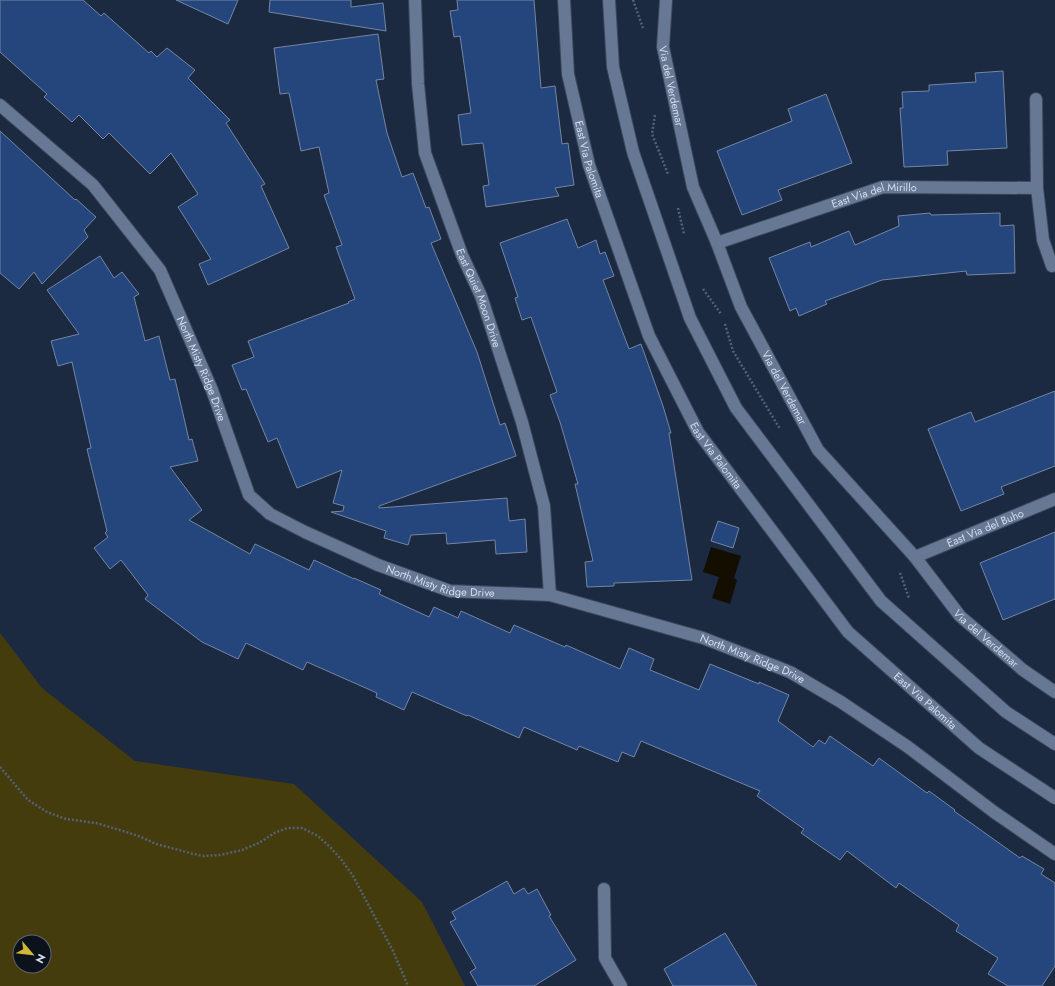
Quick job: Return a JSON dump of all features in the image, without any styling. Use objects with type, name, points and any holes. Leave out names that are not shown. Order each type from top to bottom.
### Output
[{"type":"street","name":"East Quiet Moon Drive","points":[[416,0],[418,84],[425,153],[462,255],[481,296],[522,422],[544,506],[550,595]]},
{"type":"street","name":"East Via Palomita","points":[[564,0],[568,74],[589,165],[649,336],[698,432],[848,632],[979,748],[1055,798]]},
{"type":"street","points":[[609,0],[613,68],[633,152],[690,318],[736,408],[881,601],[1006,712],[1055,744]]},
{"type":"street","name":"Via del Verdemar","points":[[666,0],[664,47],[693,187],[717,243],[741,307],[818,450],[915,557],[960,616],[1023,670],[1055,692]]},
{"type":"street","points":[[1036,99],[1037,188],[1043,240],[1052,266]]},
{"type":"street","name":"North Misty Ridge Drive","points":[[0,105],[93,185],[160,270],[212,390],[249,495],[270,514],[290,525],[378,565],[450,591],[550,595],[703,638],[790,672],[840,702],[908,747],[994,812],[1055,854]]},
{"type":"street","name":"East Via del Mirillo","points":[[717,243],[884,187],[1037,188]]},
{"type":"street","name":"East Via del Buho","points":[[915,557],[1055,499]]},
{"type":"street","points":[[604,889],[605,958],[621,986]]},
{"type":"path","points":[[0,767],[28,800],[47,812],[66,819],[96,823],[141,837],[156,844],[194,854],[204,856],[220,855],[242,850],[259,843],[276,832],[288,828],[302,828],[318,836],[329,846],[353,876],[393,951],[408,986]]},
{"type":"shaded area","points":[[711,547],[741,556],[734,578],[737,580],[730,604],[712,598],[719,577],[703,572]]},
{"type":"shaded area","points":[[0,633],[42,688],[135,761],[294,784],[422,902],[465,986],[0,986]]},
{"type":"building","points":[[0,0],[83,0],[101,16],[104,13],[149,53],[151,51],[157,57],[167,48],[195,70],[188,78],[230,120],[226,123],[265,184],[261,186],[289,248],[208,285],[199,264],[211,259],[178,207],[198,194],[171,153],[150,174],[109,133],[103,139],[79,115],[72,122],[44,97],[47,94],[0,52]]},
{"type":"building","points":[[176,0],[238,0],[228,24]]},
{"type":"building","points":[[270,0],[351,0],[351,7],[383,3],[386,31],[269,12]]},
{"type":"building","points":[[457,0],[534,0],[541,88],[555,86],[562,144],[568,143],[574,185],[555,188],[559,196],[486,207],[483,186],[489,185],[483,143],[462,145],[458,115],[471,113],[460,36],[454,37],[450,11],[458,10]]},
{"type":"building","points":[[378,34],[384,79],[376,80],[387,133],[402,177],[413,173],[426,208],[429,207],[441,239],[431,243],[477,352],[500,425],[505,423],[516,456],[379,506],[379,508],[507,498],[509,521],[525,519],[527,552],[496,554],[495,540],[447,544],[446,533],[411,535],[408,545],[384,538],[386,531],[331,512],[343,511],[344,506],[333,503],[342,470],[297,488],[277,438],[268,442],[246,389],[242,390],[232,365],[254,357],[248,341],[349,303],[348,302],[355,299],[336,247],[342,245],[324,195],[329,193],[319,147],[301,151],[289,93],[280,94],[274,48]]},
{"type":"building","points":[[1003,71],[1007,148],[947,151],[948,165],[904,167],[900,108],[903,108],[902,92],[929,91],[929,85],[976,82],[975,73]]},
{"type":"building","points":[[826,94],[852,163],[778,190],[782,200],[742,215],[717,151],[792,121],[788,109]]},
{"type":"building","points":[[0,131],[75,200],[76,199],[96,217],[84,230],[88,237],[42,284],[34,272],[19,289],[0,273]]},
{"type":"building","points":[[930,213],[931,215],[1000,213],[1000,226],[1014,225],[1015,273],[967,275],[966,271],[882,280],[825,301],[827,304],[799,316],[796,308],[790,311],[769,258],[810,242],[811,247],[849,231],[855,245],[899,226],[898,216]]},
{"type":"building","points":[[567,219],[578,248],[596,240],[600,254],[605,252],[614,276],[603,280],[629,349],[641,344],[663,406],[671,433],[669,433],[692,580],[614,583],[614,586],[587,587],[585,562],[593,561],[575,484],[578,484],[560,422],[550,395],[557,392],[531,317],[522,320],[515,298],[518,297],[500,243]]},
{"type":"building","points":[[100,256],[114,278],[122,272],[139,294],[134,297],[145,341],[159,336],[170,380],[175,379],[189,440],[192,439],[198,461],[170,467],[202,510],[189,520],[250,554],[255,544],[309,570],[314,560],[381,590],[379,594],[429,617],[434,607],[458,618],[461,611],[510,633],[514,625],[565,647],[566,645],[620,669],[629,648],[654,659],[650,670],[699,690],[710,664],[789,695],[778,721],[813,747],[819,740],[825,744],[830,736],[873,766],[879,758],[927,793],[929,791],[955,810],[954,811],[1020,858],[1022,856],[1044,869],[1041,874],[1055,883],[1055,966],[1042,986],[1008,986],[988,974],[998,958],[956,931],[959,925],[899,883],[896,888],[847,851],[840,860],[801,833],[804,829],[757,796],[760,791],[641,741],[634,757],[622,752],[618,762],[579,746],[577,750],[524,727],[519,738],[412,692],[404,710],[376,697],[377,693],[307,662],[303,670],[246,643],[238,659],[202,642],[145,599],[148,595],[121,560],[110,569],[94,548],[108,537],[105,533],[107,531],[87,449],[91,448],[72,362],[58,366],[51,341],[79,334],[47,290]]},
{"type":"building","points":[[1055,391],[1055,466],[1001,487],[1004,494],[961,511],[928,429],[971,412],[975,422]]},
{"type":"building","points":[[718,521],[739,528],[733,548],[711,541]]},
{"type":"building","points":[[1055,532],[1055,599],[1003,620],[980,563]]},
{"type":"building","points":[[507,881],[514,894],[524,888],[528,894],[537,889],[551,915],[549,916],[576,960],[534,986],[478,986],[470,972],[476,968],[450,922],[456,919],[452,912]]},
{"type":"building","points":[[725,933],[757,986],[673,986],[664,969]]}]
